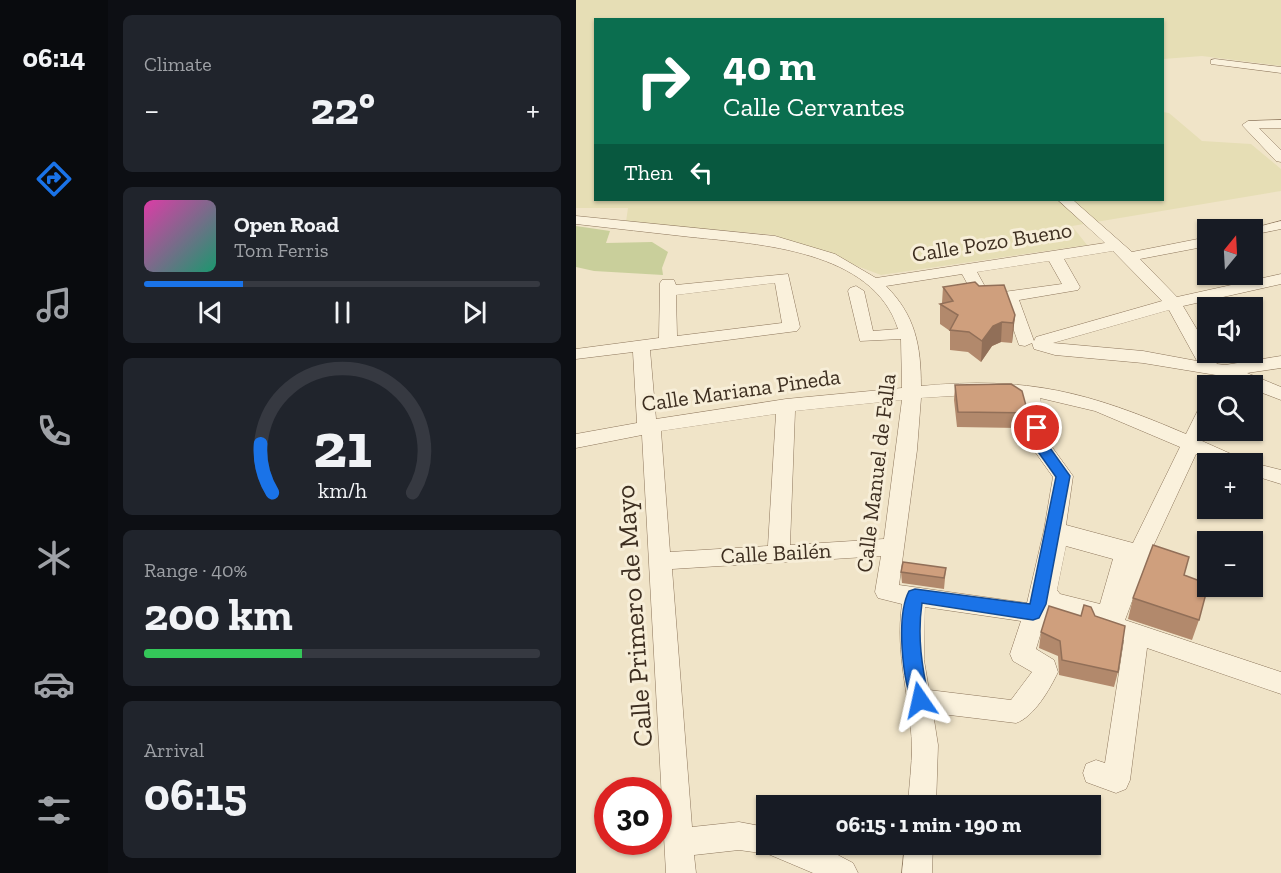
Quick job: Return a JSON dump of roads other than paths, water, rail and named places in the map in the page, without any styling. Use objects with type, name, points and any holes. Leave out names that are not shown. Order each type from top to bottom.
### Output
[{"type":"street","points":[[1215,62],[1281,70]]},
{"type":"street","points":[[1281,124],[1248,125],[1258,138],[1281,158]]},
{"type":"street","points":[[1066,201],[1123,252],[1173,303],[1218,375]]},
{"type":"street","name":"Calle Manuel de Falla","points":[[576,220],[765,240],[799,246],[838,262],[873,283],[902,315],[909,333],[913,356],[913,393],[886,592],[915,595]]},
{"type":"street","points":[[1263,229],[1281,225]]},
{"type":"street","name":"Calle Pozo Bueno","points":[[873,283],[1053,255],[1123,252],[1197,242]]},
{"type":"street","points":[[967,268],[984,300],[1072,286],[1053,255]]},
{"type":"street","points":[[576,354],[668,343],[791,327],[782,277],[668,287],[668,343]]},
{"type":"street","points":[[1033,343],[1173,303],[1281,279]]},
{"type":"street","points":[[856,291],[866,337],[909,333]]},
{"type":"street","points":[[1010,296],[1033,343],[1055,350],[1143,357],[1218,375],[1281,362]]},
{"type":"street","name":"Calle Primero de Mayo","points":[[641,346],[661,561],[668,703],[681,873]]},
{"type":"street","name":"Calle Mariana Pineda","points":[[576,441],[649,426],[786,405],[978,389],[1052,393],[1113,410],[1212,453]]},
{"type":"street","points":[[1263,389],[1281,394]]},
{"type":"street","points":[[920,700],[1016,712],[1046,672],[1046,667],[1022,654],[1036,609],[1055,530],[1063,476],[1043,449],[1029,392]]},
{"type":"street","points":[[779,552],[786,405]]},
{"type":"street","points":[[1112,625],[1132,558],[1197,430]]},
{"type":"street","points":[[1263,471],[1281,477]]},
{"type":"street","points":[[1055,530],[1132,558]]},
{"type":"street","name":"Calle Bailén","points":[[661,561],[779,552],[892,547]]},
{"type":"street","points":[[923,795],[925,745],[911,626],[915,595],[1036,609],[1112,625],[1281,683]]},
{"type":"street","points":[[1106,776],[1137,635]]},
{"type":"street","points":[[679,843],[739,836],[756,839]]},
{"type":"street","points":[[807,855],[843,873]]},
{"type":"street","points":[[916,873],[918,855]]}]
